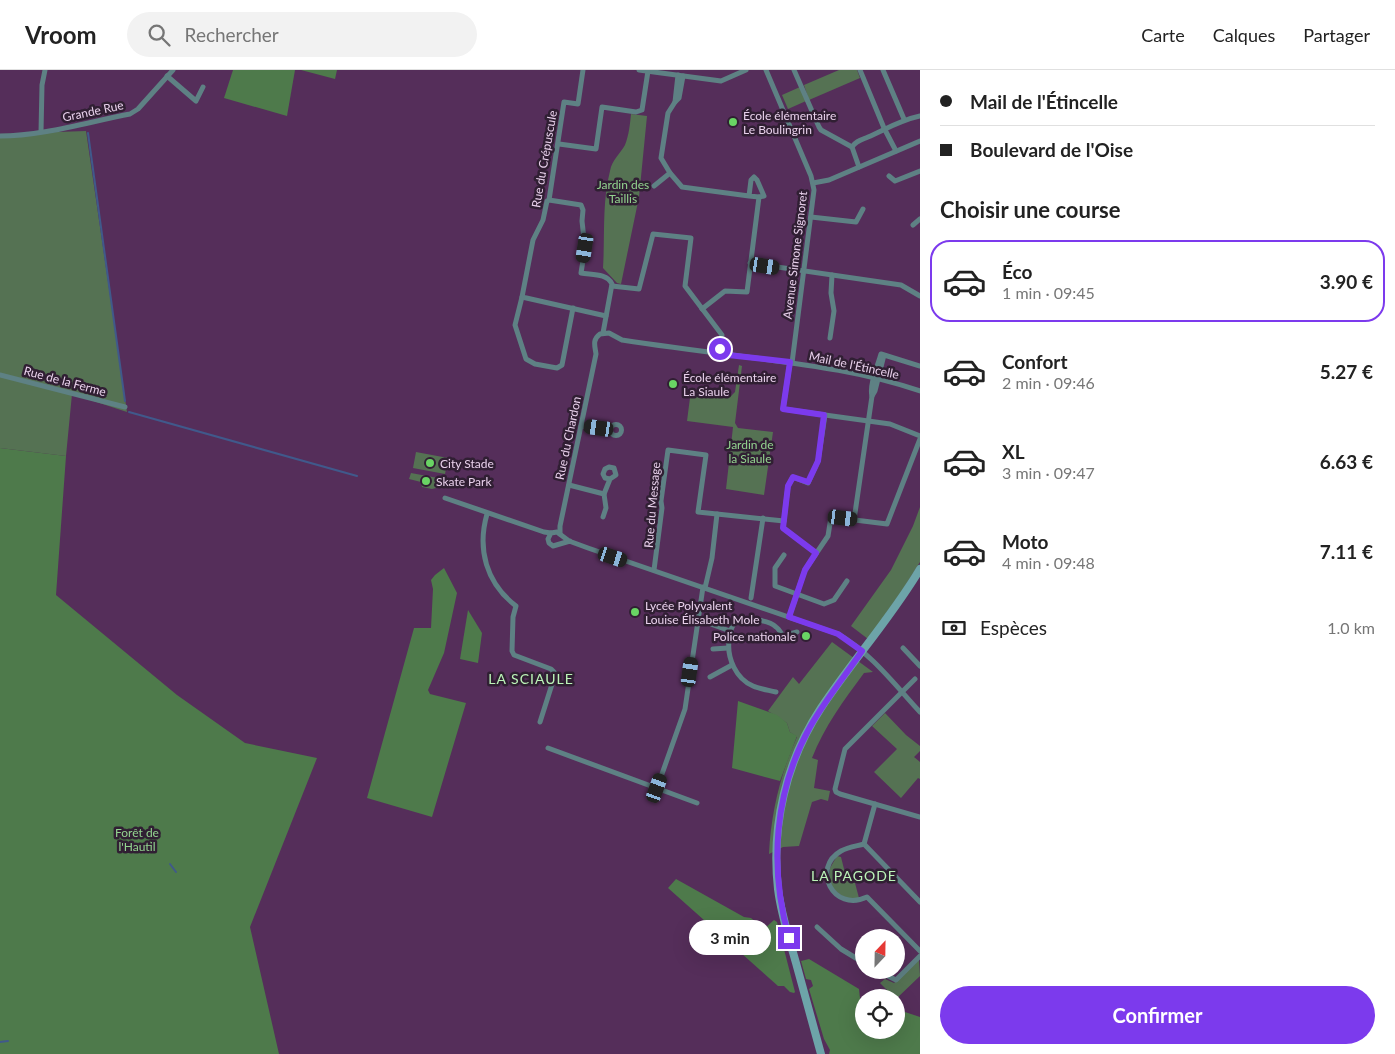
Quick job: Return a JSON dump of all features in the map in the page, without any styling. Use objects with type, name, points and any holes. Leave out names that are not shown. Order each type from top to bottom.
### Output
[{"type":"main road","points":[[822,1054],[781,907],[777,867],[778,832],[787,781],[803,740],[820,709],[920,569]]},
{"type":"street","points":[[41,132],[42,85],[45,70]]},
{"type":"street","name":"Grande Rue","points":[[0,136],[17,136],[41,132],[130,114],[138,109],[172,70]]},
{"type":"street","name":"Rue du Crépuscule","points":[[573,308],[562,365],[557,368],[534,364],[526,359],[516,325],[533,240],[543,220],[547,202],[550,200],[564,102],[578,104],[583,70]]},
{"type":"street","points":[[640,70],[721,81],[746,70]]},
{"type":"street","name":"Avenue Simone Signoret","points":[[766,70],[814,187],[804,272],[783,409],[824,415]]},
{"type":"street","points":[[794,70],[821,130],[852,147],[859,167]]},
{"type":"street","points":[[860,70],[884,128],[896,151]]},
{"type":"street","points":[[883,70],[904,120]]},
{"type":"street","points":[[559,144],[596,149],[602,107],[640,112],[642,110],[648,72]]},
{"type":"street","points":[[680,74],[675,102],[668,113],[661,158],[670,173],[682,187],[749,196],[764,196],[754,177],[751,180],[749,196]]},
{"type":"street","points":[[167,76],[196,101],[203,87]]},
{"type":"street","points":[[852,147],[856,142],[884,128],[920,116]]},
{"type":"street","points":[[814,187],[920,141]]},
{"type":"street","points":[[889,176],[895,181],[920,171]]},
{"type":"street","points":[[654,186],[670,173]]},
{"type":"street","points":[[811,176],[826,181]]},
{"type":"street","points":[[702,309],[724,291],[747,292],[759,197]]},
{"type":"street","points":[[550,200],[581,205],[583,210],[582,221],[585,248],[581,273],[605,276],[611,281],[612,286],[603,333]]},
{"type":"street","points":[[811,217],[856,222],[863,209]]},
{"type":"street","points":[[913,224],[920,219]]},
{"type":"street","points":[[612,286],[639,289],[652,234],[691,238],[684,282],[685,286],[722,335],[719,354]]},
{"type":"street","points":[[750,263],[900,285],[920,296]]},
{"type":"street","points":[[830,338],[834,311],[831,292],[832,275]]},
{"type":"street","points":[[522,297],[606,316]]},
{"type":"street","name":"Mail de l'Étincelle","points":[[603,333],[609,333],[622,340],[791,363],[876,378],[920,391]]},
{"type":"street","name":"Rue du Chardon","points":[[561,535],[560,526],[596,354],[594,344],[595,340],[603,333]]},
{"type":"street","points":[[854,520],[872,396],[870,391],[876,378],[882,354],[920,366]]},
{"type":"street","name":"Rue de la Ferme","points":[[0,375],[125,407]]},
{"type":"street","points":[[789,617],[805,570],[828,536],[831,517],[887,524],[920,437],[890,424],[824,415],[818,461],[808,482],[793,477],[788,486],[783,528],[816,553]]},
{"type":"street","points":[[581,426],[610,430]]},
{"type":"street","name":"Rue du Message","points":[[654,570],[662,508],[660,501],[668,450],[706,456],[698,512],[717,514]]},
{"type":"street","points":[[603,517],[606,505],[604,494],[610,480]]},
{"type":"street","points":[[569,485],[604,494]]},
{"type":"street","points":[[445,498],[544,532],[553,532],[570,542],[838,634],[862,651],[920,712]]},
{"type":"street","points":[[487,514],[482,542],[488,569],[500,591],[516,606],[513,617],[512,651],[514,655],[551,668],[554,672],[554,678],[540,722]]},
{"type":"street","points":[[657,788],[685,709],[704,588],[712,558],[717,514],[784,521]]},
{"type":"street","points":[[751,598],[763,518]]},
{"type":"street","points":[[548,538],[560,526]]},
{"type":"street","points":[[544,532],[552,545],[570,542]]},
{"type":"street","points":[[560,544],[562,540],[561,535]]},
{"type":"street","points":[[784,554],[775,568],[774,586],[824,604],[834,600],[847,581]]},
{"type":"street","points":[[776,692],[751,685],[741,677],[732,665],[728,648],[730,631],[735,623],[742,619],[752,619],[777,627],[782,636],[797,632]]},
{"type":"street","points":[[708,623],[730,631]]},
{"type":"street","points":[[713,649],[728,648]]},
{"type":"street","points":[[903,648],[920,666]]},
{"type":"street","points":[[710,677],[732,665]]},
{"type":"street","points":[[915,680],[846,747],[835,787],[836,792],[920,817]]},
{"type":"street","points":[[548,748],[697,803]]},
{"type":"street","points":[[864,844],[875,804]]},
{"type":"street","points":[[864,844],[920,902]]},
{"type":"street","points":[[864,844],[843,850],[832,859],[827,873],[830,887],[835,894],[846,900],[857,901],[867,897],[920,951]]},
{"type":"street","points":[[817,927],[841,949],[855,958]]},
{"type":"street","points":[[905,971],[920,956]]},
{"type":"green space","points":[[233,70],[295,70],[287,116],[224,98]]},
{"type":"green space","points":[[301,70],[337,70],[335,79]]},
{"type":"green space","points":[[839,70],[857,70],[860,78],[809,100],[804,85]]},
{"type":"green space","points":[[800,87],[806,101],[788,109],[782,95]]},
{"type":"green space","name":"Jardin des Taillis","points":[[631,114],[647,116],[639,197],[621,284],[617,283],[603,268],[605,207],[607,183],[611,167],[625,145]]},
{"type":"green space","points":[[86,131],[127,412],[72,394],[66,456],[0,448],[0,134]]},
{"type":"green space","name":"Jardin de la Siaule","points":[[739,365],[742,366],[735,423],[738,428],[773,432],[764,495],[726,489],[733,427],[687,421],[691,390],[731,396],[735,392]]},
{"type":"green space","name":"Forêt de l'Hautil","points":[[0,448],[66,456],[56,595],[177,695],[245,743],[317,758],[250,927],[279,1054],[0,1054]]},
{"type":"green space","name":"City Stade","points":[[416,452],[448,458],[445,474],[413,468]]},
{"type":"green space","name":"Skate Park","points":[[411,473],[438,478],[436,488],[422,487],[421,482],[409,479]]},
{"type":"green space","points":[[920,507],[920,562],[868,639],[851,626],[891,570],[913,526]]},
{"type":"green space","points":[[444,568],[457,593],[444,653],[428,690],[430,694],[466,703],[432,817],[367,798],[414,628],[431,628],[433,589],[431,580]]},
{"type":"green space","points":[[468,610],[482,633],[478,663],[460,659]]},
{"type":"green space","points":[[832,642],[873,672],[864,673],[849,693],[828,725],[812,758],[818,760],[814,788],[830,791],[828,801],[821,799],[812,802],[799,846],[783,847],[769,854],[777,794],[797,737],[790,732],[787,723],[768,711],[793,677],[799,684]]},
{"type":"green space","points":[[738,701],[777,715],[787,723],[790,732],[797,736],[780,781],[732,768]]},
{"type":"green space","points":[[885,713],[906,735],[920,746],[920,751],[914,757],[920,762],[920,779],[918,778],[901,798],[874,772],[897,749],[872,726]]},
{"type":"green space","points":[[837,856],[841,857],[847,881],[855,883],[859,898],[845,898],[833,889],[829,878],[830,868]]},
{"type":"green space","points":[[676,879],[744,917],[751,918],[764,929],[774,920],[777,922],[795,992],[790,992],[784,986],[778,986],[668,888]]},
{"type":"green space","points":[[809,959],[859,989],[855,989],[855,1039],[905,1039],[905,1012],[920,1017],[920,1054],[829,1054],[830,1050],[824,1039],[809,989],[813,986],[811,980],[806,979],[801,961]]},
{"type":"green space","points":[[919,960],[920,976],[905,990],[886,989],[880,983],[885,979],[894,983],[898,979],[905,979],[905,973]]},
{"type":"waterway","points":[[88,133],[125,401]]},
{"type":"waterway","points":[[129,412],[357,476]]},
{"type":"waterway","points":[[170,864],[176,872]]},
{"type":"waterway","points":[[0,1042],[8,1041]]},
{"type":"place","name":"École élémentaire Le Boulingrin","points":[[733,122]]},
{"type":"place","name":"École élémentaire La Siaule","points":[[673,384]]},
{"type":"place","name":"City Stade","points":[[430,463]]},
{"type":"place","name":"Skate Park","points":[[426,481]]},
{"type":"place","name":"Lycée Polyvalent Louise Élisabeth Mole","points":[[635,612]]},
{"type":"place","name":"Police nationale","points":[[806,636]]},
{"type":"district","name":"LA SCIAULE","points":[[531,678]]},
{"type":"district","name":"LA PAGODE","points":[[854,875]]},
{"type":"route","points":[[720,349],[719,354],[790,362],[783,409],[824,415],[818,461],[808,482],[793,477],[788,486],[783,528],[816,553],[805,570],[789,617],[838,634],[862,651],[810,726],[796,757],[782,800],[776,858],[782,914],[789,938]]}]
